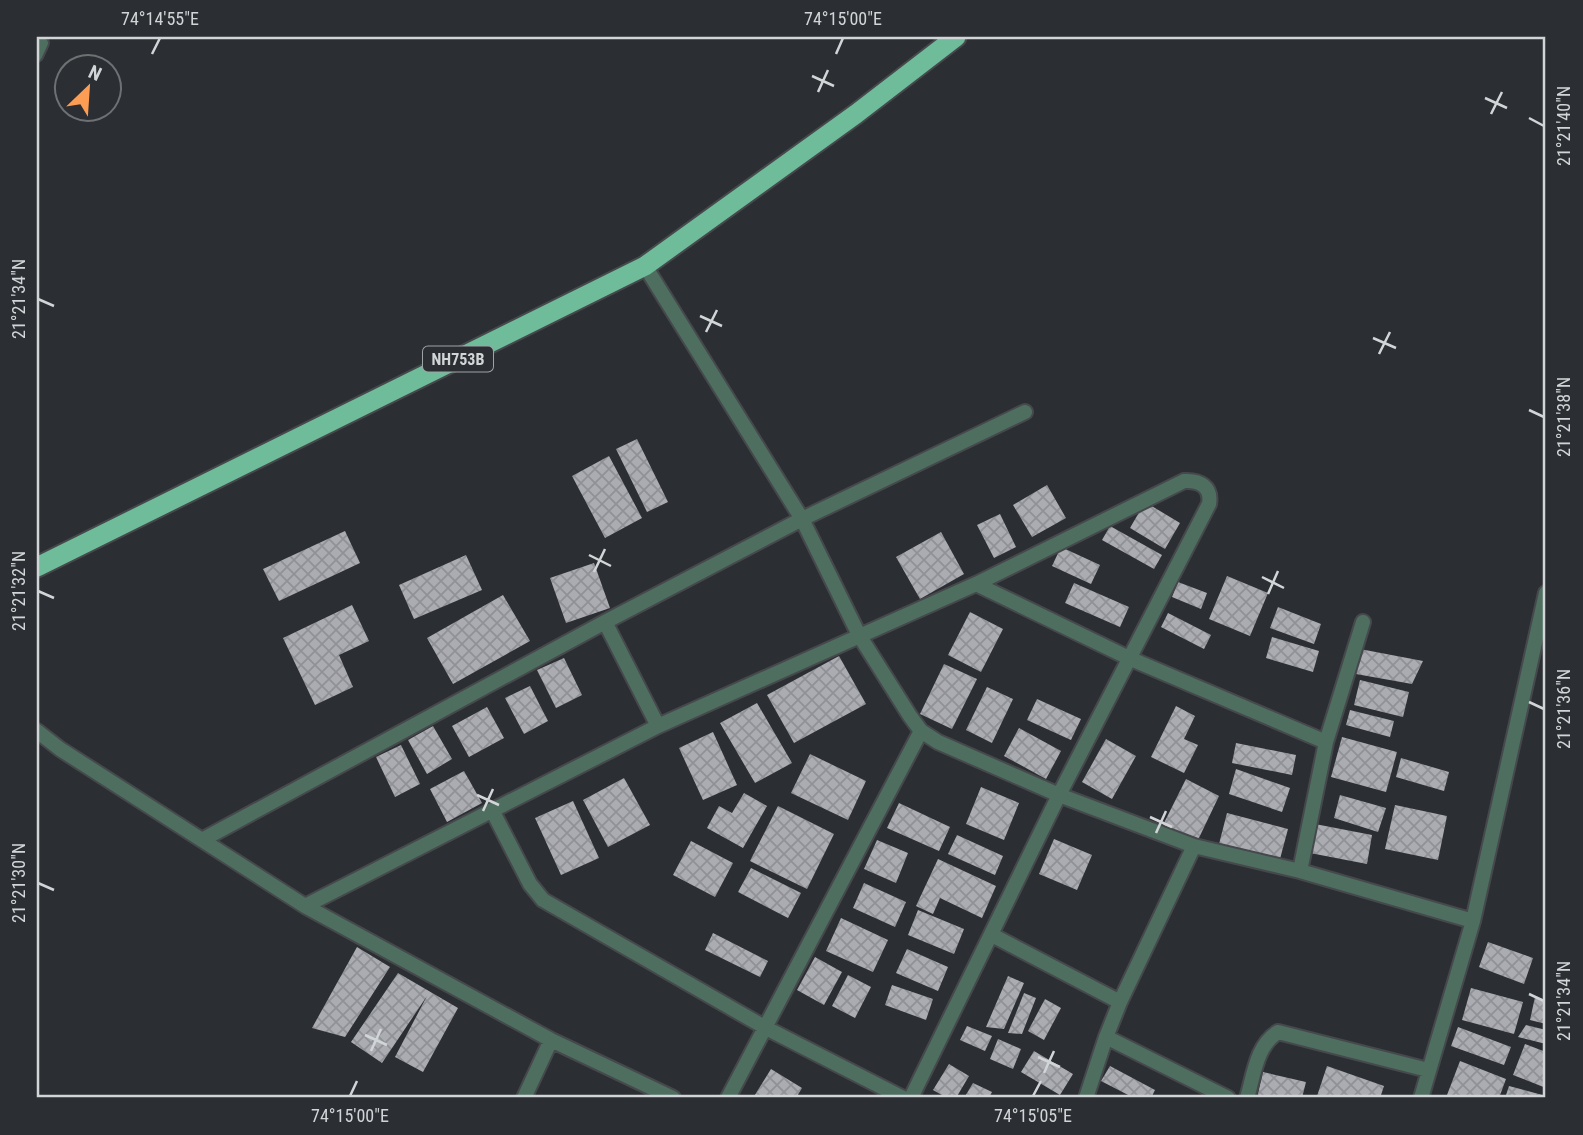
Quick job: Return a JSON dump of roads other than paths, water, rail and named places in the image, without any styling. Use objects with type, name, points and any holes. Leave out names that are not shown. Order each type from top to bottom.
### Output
[{"type":"highway","name":"NH753B","points":[[37,567],[645,266],[856,114],[956,37]]},
{"type":"street","points":[[645,266],[802,519],[859,635],[921,730],[938,742],[1059,795],[1194,846],[1300,871],[1472,920]]},
{"type":"street","points":[[202,840],[605,622],[802,519],[1025,412]]},
{"type":"street","points":[[305,906],[658,726],[976,584],[1184,481],[1201,483],[1207,488],[1209,504],[1059,795],[911,1098]]},
{"type":"street","points":[[976,584],[1131,659],[1326,742]]},
{"type":"street","points":[[1421,1098],[1472,920],[1522,705],[1541,636],[1546,593]]},
{"type":"street","points":[[605,622],[658,726]]},
{"type":"street","points":[[1300,871],[1326,742],[1363,622]]},
{"type":"street","points":[[728,1098],[921,730]]},
{"type":"street","points":[[37,731],[305,906],[551,1040],[673,1098]]},
{"type":"street","points":[[492,810],[530,884],[543,900],[766,1028],[904,1098]]},
{"type":"street","points":[[1086,1098],[1120,1002],[1194,846]]},
{"type":"street","points":[[992,935],[1120,1002]]},
{"type":"street","points":[[1247,1098],[1260,1052],[1267,1039],[1278,1031],[1428,1070]]},
{"type":"street","points":[[1106,1037],[1228,1098]]},
{"type":"street","points":[[524,1098],[551,1040]]},
{"type":"lane","points":[[37,56],[43,43]]}]
